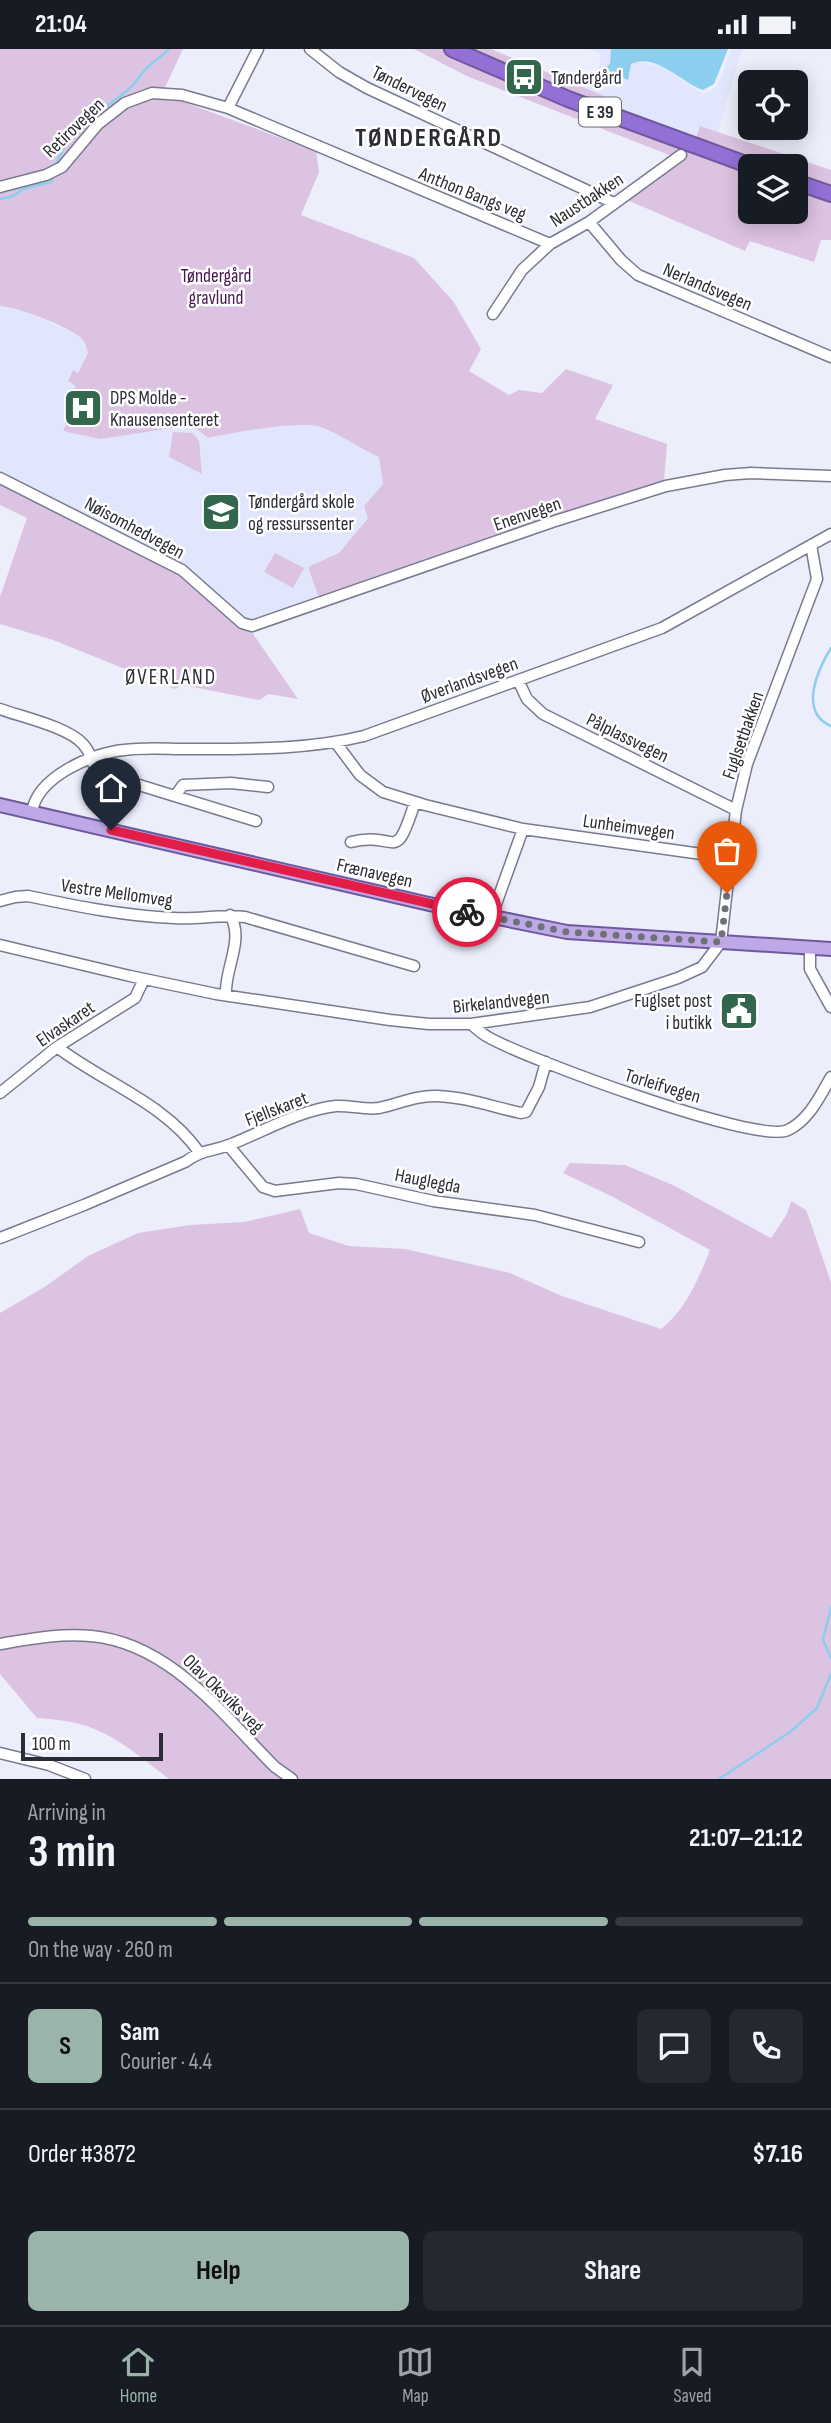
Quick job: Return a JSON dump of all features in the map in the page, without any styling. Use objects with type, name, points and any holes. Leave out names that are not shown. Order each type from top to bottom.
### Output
[{"type":"highway","name":"E 39","points":[[452,49],[568,99],[738,161]]},
{"type":"highway","points":[[808,186],[831,194]]},
{"type":"main road","name":"Frænavegen","points":[[0,805],[491,918],[600,936],[831,949]]},
{"type":"street","points":[[228,108],[258,49]]},
{"type":"street","name":"Tøndervegen","points":[[310,49],[339,72],[367,88],[614,203]]},
{"type":"street","name":"Retirovegen","points":[[0,187],[46,175],[62,167],[98,124],[125,103],[152,93],[181,95],[228,108]]},
{"type":"street","name":"Anthon Bangs veg","points":[[228,108],[550,244]]},
{"type":"street","name":"Naustbakken","points":[[493,314],[522,270],[550,244],[589,222],[681,155]]},
{"type":"street","name":"Nerlandsvegen","points":[[589,222],[621,260],[638,275],[831,357]]},
{"type":"street","name":"Enenvegen","points":[[242,623],[252,626],[666,486],[751,473],[831,477]]},
{"type":"street","name":"Nøisomhedvegen","points":[[0,479],[182,570],[242,623]]},
{"type":"street","name":"Øverlandsvegen","points":[[32,812],[37,796],[59,774],[92,758],[123,750],[235,749],[335,743],[364,736],[662,628],[831,534]]},
{"type":"street","name":"Fuglsetbakken","points":[[721,942],[736,810],[747,765],[817,579],[811,545]]},
{"type":"street","name":"Pålplassvegen","points":[[517,680],[527,699],[543,714],[736,810]]},
{"type":"street","points":[[0,709],[69,734],[82,743],[92,758],[92,764],[100,773],[256,821]]},
{"type":"street","name":"Lunheimvegen","points":[[335,743],[367,781],[383,792],[415,802],[523,829],[730,858]]},
{"type":"street","points":[[175,796],[183,785],[231,783],[268,787]]},
{"type":"street","points":[[351,842],[371,839],[394,843],[401,840],[415,802]]},
{"type":"street","points":[[491,918],[523,829]]},
{"type":"street","name":"Vestre Mellomveg","points":[[0,901],[28,896],[130,916],[181,919],[230,915],[245,917],[414,966]]},
{"type":"street","points":[[226,995],[225,982],[237,929],[230,915]]},
{"type":"street","name":"Birkelandvegen","points":[[0,945],[226,995],[390,1020],[471,1024],[590,1007],[650,989],[702,967],[721,942]]},
{"type":"street","points":[[810,948],[810,969],[831,1007]]},
{"type":"street","name":"Elvaskaret","points":[[0,1093],[58,1047],[135,998],[144,979]]},
{"type":"street","name":"Torleifvegen","points":[[471,1024],[489,1038],[641,1099],[737,1125],[779,1133],[787,1131],[808,1114],[831,1077]]},
{"type":"street","points":[[58,1047],[83,1067],[175,1123],[199,1152]]},
{"type":"street","name":"Fjellskaret","points":[[0,1238],[185,1162],[199,1152],[228,1145],[280,1123],[337,1106],[376,1108],[419,1097],[436,1096],[473,1100],[521,1113],[529,1108],[546,1062]]},
{"type":"street","name":"Hauglegda","points":[[228,1145],[263,1187],[275,1191],[339,1182],[356,1184],[433,1201],[535,1215],[639,1242]]},
{"type":"street","name":"Olav Oksviks veg","points":[[0,1644],[60,1635],[92,1636],[120,1641],[150,1654],[174,1667],[275,1767],[292,1779]]},
{"type":"street","points":[[0,1753],[49,1765],[85,1779]]},
{"type":"shaded area","points":[[588,49],[611,49],[610,64],[636,61],[670,69],[671,73],[701,93],[708,93],[717,86],[732,49],[742,49],[718,132],[700,126],[696,138],[600,105],[581,87],[599,70],[600,53]]},
{"type":"shaded area","name":"Tøndergård skole og ressurssenter","points":[[0,305],[15,307],[62,328],[70,308],[236,415],[374,426],[383,484],[364,506],[368,517],[339,553],[308,567],[319,598],[248,622],[184,567],[0,474]]},
{"type":"green space","name":"Tøndergård gravlund","points":[[0,49],[183,49],[162,94],[316,151],[319,172],[301,215],[414,258],[453,301],[481,349],[469,371],[509,395],[519,390],[542,393],[566,369],[613,385],[595,419],[667,444],[664,482],[319,598],[308,567],[339,553],[368,518],[364,506],[383,484],[379,457],[328,430],[311,425],[265,428],[208,438],[192,425],[100,439],[63,431],[71,414],[64,410],[76,386],[68,381],[73,370],[78,373],[88,353],[85,343],[75,333],[54,323],[17,309],[0,306]]},
{"type":"green space","points":[[414,49],[491,49],[604,96],[601,105],[696,138],[700,126],[783,154],[738,154],[738,224],[808,224],[808,162],[831,170],[831,240],[821,240],[814,262],[750,241],[745,251],[618,196],[672,156],[469,77]]},
{"type":"green space","points":[[173,432],[193,433],[199,441],[202,474],[169,457]]},
{"type":"green space","points":[[0,474],[184,567],[248,622],[251,631],[298,699],[269,694],[259,700],[183,685],[175,689],[53,640],[0,624],[0,597],[27,518],[0,505]]},
{"type":"green space","points":[[275,553],[304,568],[293,588],[264,572]]},
{"type":"green space","points":[[570,1163],[625,1165],[675,1186],[771,1238],[787,1214],[791,1201],[806,1210],[831,1282],[831,1779],[169,1779],[125,1746],[101,1732],[70,1722],[37,1718],[0,1674],[0,1313],[46,1286],[88,1256],[138,1233],[190,1225],[244,1222],[300,1209],[309,1233],[349,1246],[405,1249],[510,1273],[562,1296],[661,1329],[670,1322],[684,1303],[710,1250],[563,1173]]},
{"type":"water","points":[[611,49],[728,49],[714,84],[703,90],[650,62],[631,64],[628,80],[603,69],[610,64]]},
{"type":"waterway","points":[[55,168],[60,155],[76,132],[130,88],[146,69],[169,49]]},
{"type":"waterway","points":[[0,199],[13,196],[23,189],[51,182],[54,174]]},
{"type":"waterway","points":[[831,648],[817,678],[813,701],[815,711],[831,726]]},
{"type":"waterway","points":[[831,1608],[823,1640],[831,1658]]},
{"type":"waterway","points":[[719,1779],[790,1732],[817,1708],[831,1674]]},
{"type":"way so far","points":[[467,912],[600,936],[721,942],[727,893]]},
{"type":"place","name":"Tøndergård","points":[[524,77]]},
{"type":"place","name":"DPS Molde - Knausensenteret","points":[[83,408]]},
{"type":"place","name":"Tøndergård skole og ressurssenter","points":[[221,512]]},
{"type":"place","name":"Fuglset post i butikk","points":[[739,1011]]},
{"type":"district","name":"TØNDERGÅRD","points":[[429,137]]},
{"type":"district","name":"ØVERLAND","points":[[171,677]]},
{"type":"route","points":[[111,830],[467,912]]}]
